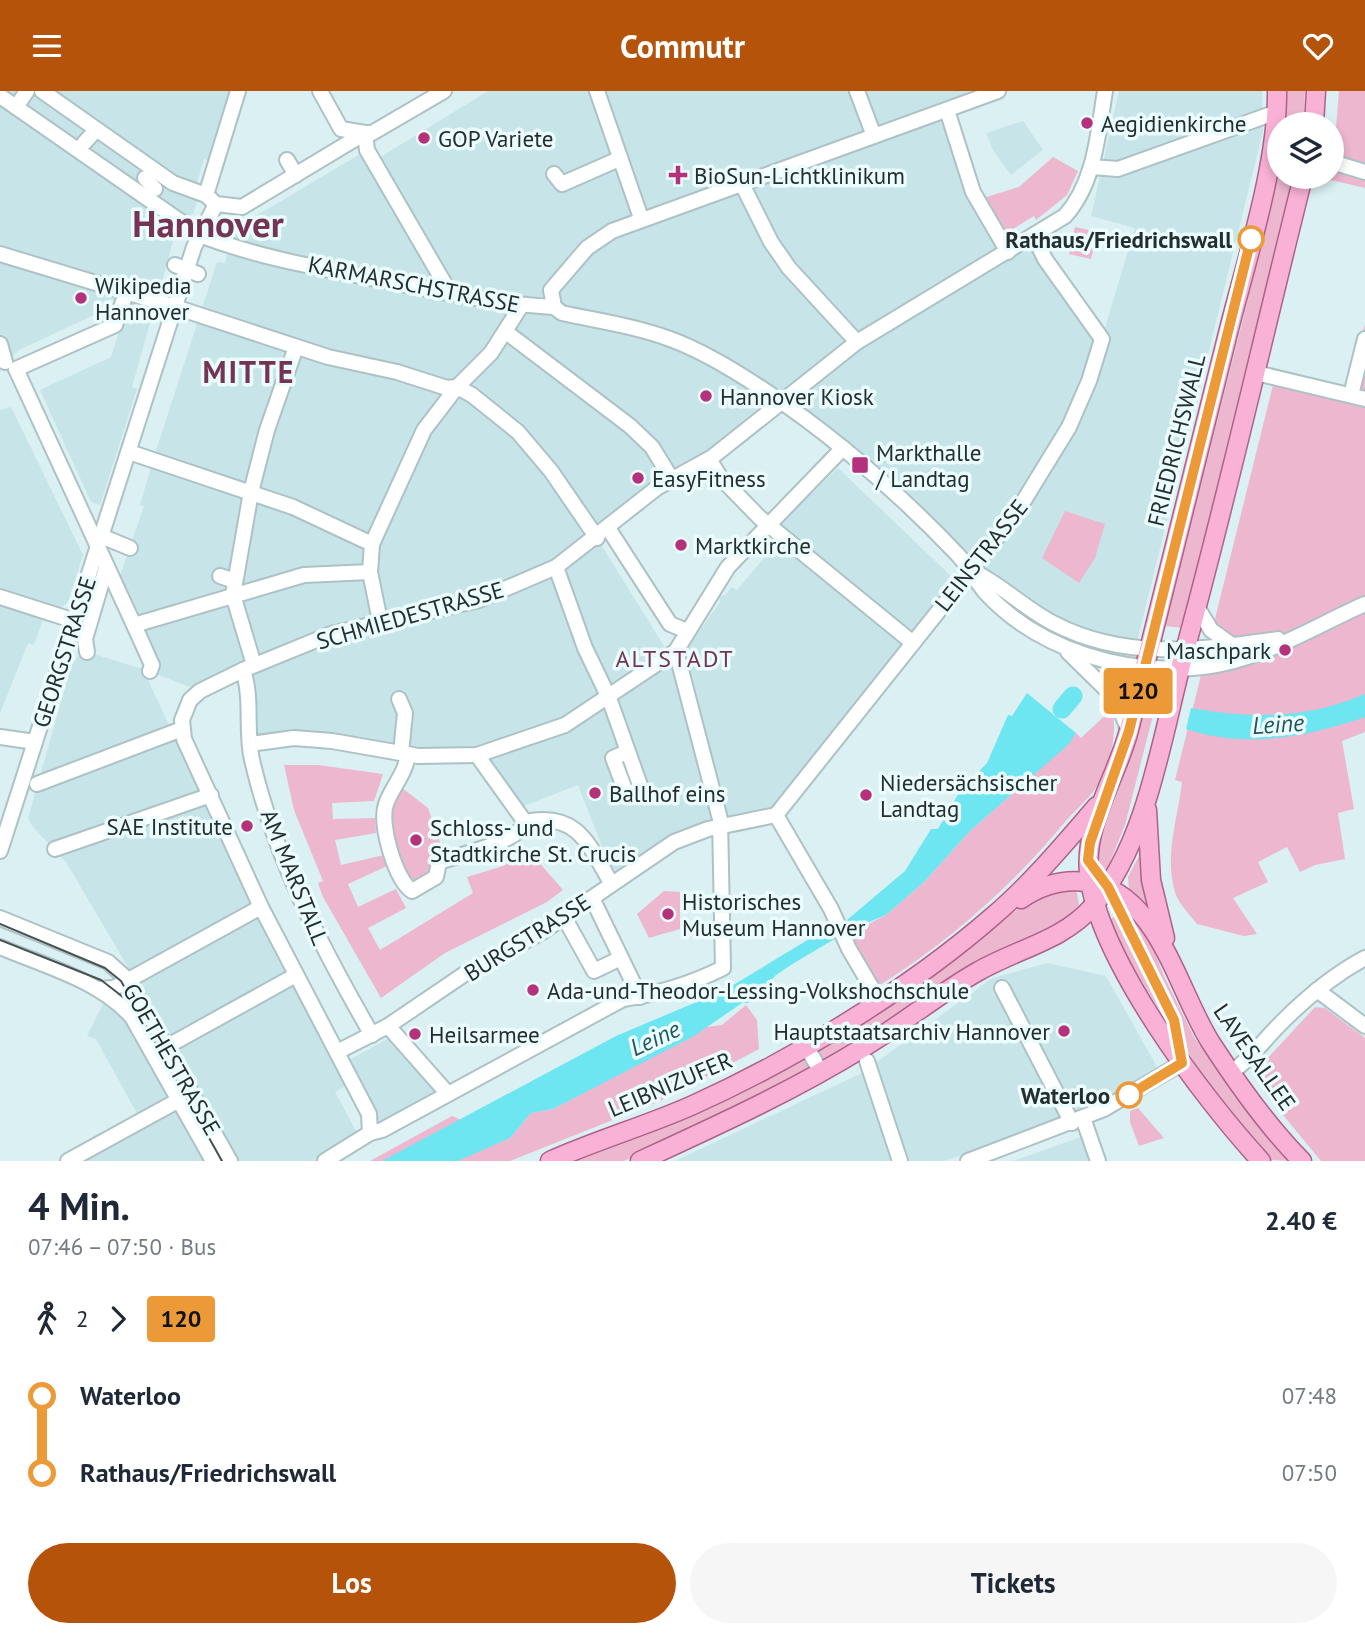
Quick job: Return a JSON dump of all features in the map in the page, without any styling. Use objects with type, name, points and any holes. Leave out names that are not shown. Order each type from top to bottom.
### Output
[{"type":"main road","name":"FRIEDRICHSWALL","points":[[1277,91],[1277,112]]},
{"type":"main road","points":[[1315,112],[1316,91]]},
{"type":"main road","name":"FRIEDRICHSWALL","points":[[1095,904],[1090,882],[1090,843],[1129,731],[1267,170]]},
{"type":"main road","points":[[640,1161],[821,1072],[920,1012],[973,974],[1070,928],[1108,887],[1147,793],[1197,607],[1300,189]]},
{"type":"main road","points":[[1147,793],[1151,880],[1176,975]]},
{"type":"main road","points":[[994,916],[1057,852],[1105,797]]},
{"type":"main road","points":[[994,916],[1036,888],[1060,882],[1090,882],[1108,887],[1132,903],[1149,923],[1176,975]]},
{"type":"main road","points":[[1095,904],[1111,945],[1182,1063],[1261,1161]]},
{"type":"main road","name":"LEIBNIZUFER","points":[[550,1161],[693,1105],[806,1046],[878,1000],[994,916]]},
{"type":"main road","name":"LAVESALLEE","points":[[1176,975],[1211,1042],[1301,1161]]},
{"type":"street","name":"GEORGSTRASSE","points":[[0,851],[185,269],[211,199],[238,91]]},
{"type":"street","points":[[320,91],[341,128],[365,133],[372,133],[444,91]]},
{"type":"street","points":[[597,91],[641,218],[998,91]]},
{"type":"street","points":[[857,91],[874,136]]},
{"type":"street","name":"SCHMIEDESTRASSE","points":[[182,729],[184,712],[200,691],[248,668],[331,634],[479,600],[556,567],[597,538],[671,478],[709,459],[857,342],[1065,216],[1075,205],[1091,167],[1105,91]]},
{"type":"street","points":[[16,107],[34,93],[150,184]]},
{"type":"street","points":[[0,96],[150,184],[242,207],[287,162],[365,133]]},
{"type":"street","points":[[947,110],[973,192],[1008,252]]},
{"type":"street","points":[[1091,167],[1118,169],[1267,116]]},
{"type":"street","points":[[365,133],[367,150],[450,293]]},
{"type":"street","points":[[554,174],[562,184],[619,159]]},
{"type":"street","points":[[1344,165],[1365,171]]},
{"type":"street","points":[[741,182],[771,242],[789,268],[857,342]]},
{"type":"street","name":"KARMARSCHSTRASSE","points":[[150,184],[197,241],[450,293],[521,306],[554,307],[562,313],[672,339],[705,355],[780,402],[843,448],[936,533],[971,570],[985,591],[1031,630],[1059,645],[1092,657],[1147,658]]},
{"type":"street","name":"KARMARSCHSTRASSE","points":[[554,307],[551,290],[587,248],[612,231],[641,218]]},
{"type":"street","name":"LEINSTRASSE","points":[[776,815],[1015,515],[1069,426],[1089,381],[1102,339],[1045,259],[1034,236]]},
{"type":"street","points":[[0,254],[296,347],[447,388],[457,387],[472,395],[517,432],[551,471],[597,538]]},
{"type":"street","points":[[7,366],[115,325],[126,293]]},
{"type":"street","points":[[380,621],[370,572],[372,544],[424,430],[457,387],[491,353],[521,306]]},
{"type":"street","points":[[506,332],[630,426],[652,447],[671,478]]},
{"type":"street","points":[[1256,373],[1358,397],[1365,339]]},
{"type":"street","points":[[0,344],[7,366],[99,542],[106,568],[152,665],[149,671]]},
{"type":"street","points":[[234,588],[251,492],[267,430],[296,347]]},
{"type":"street","points":[[250,744],[294,739],[332,741],[404,753],[477,755],[565,725],[676,651],[728,567],[843,448]]},
{"type":"street","points":[[128,452],[293,507],[372,544]]},
{"type":"street","points":[[709,459],[720,477],[769,525],[913,643]]},
{"type":"street","points":[[608,528],[670,624],[687,631]]},
{"type":"street","points":[[99,542],[130,548]]},
{"type":"street","points":[[556,567],[585,648],[609,698],[627,751]]},
{"type":"street","name":"GEORGSTRASSE","points":[[86,652],[85,639],[106,568]]},
{"type":"street","name":"KARMARSCHSTRASSE","points":[[971,570],[1066,629],[1147,658]]},
{"type":"street","points":[[134,625],[234,588],[304,575],[370,572]]},
{"type":"street","points":[[220,576],[234,588]]},
{"type":"street","name":"AM MARSTALL","points":[[234,588],[248,668],[250,744],[263,794],[299,899],[327,957],[372,1034]]},
{"type":"street","points":[[0,597],[75,621]]},
{"type":"street","points":[[1147,658],[1232,662],[1365,604]]},
{"type":"street","points":[[1197,607],[1211,630],[1232,645]]},
{"type":"street","points":[[1183,660],[1232,645],[1293,637]]},
{"type":"street","points":[[1059,645],[1108,689],[1122,711],[1129,731]]},
{"type":"street","points":[[325,1161],[362,1141],[370,1133],[382,1130],[623,999],[640,997],[699,980],[723,968],[721,827],[676,651]]},
{"type":"street","points":[[399,699],[405,713],[404,753],[384,815],[394,865],[403,885],[412,891],[436,877],[439,862],[504,840],[521,830],[525,822]]},
{"type":"street","points":[[37,784],[182,729]]},
{"type":"street","name":"AM MARSTALL","points":[[182,729],[261,907],[369,1114],[370,1133]]},
{"type":"street","points":[[0,737],[35,741]]},
{"type":"street","points":[[477,755],[525,822]]},
{"type":"street","points":[[55,849],[211,795]]},
{"type":"street","points":[[776,815],[878,1000]]},
{"type":"street","name":"BURGSTRASSE","points":[[372,1034],[466,973],[564,918],[674,842],[721,827],[776,815]]},
{"type":"street","points":[[525,822],[561,822],[584,835],[611,883]]},
{"type":"street","points":[[592,898],[640,997]]},
{"type":"street","points":[[98,989],[114,988],[261,907]]},
{"type":"street","name":"GOETHESTRASSE","points":[[0,918],[113,965],[128,980],[179,1100],[213,1161]]},
{"type":"street","points":[[564,918],[594,971],[621,958]]},
{"type":"street","name":"GOETHESTRASSE","points":[[0,947],[98,989],[119,1003],[159,1051],[230,1161]]},
{"type":"street","points":[[1232,1072],[1253,1056],[1282,1022],[1317,990],[1365,958]]},
{"type":"street","points":[[159,1051],[296,975]]},
{"type":"street","points":[[1002,988],[1098,1161]]},
{"type":"street","points":[[1317,990],[1365,1026]]},
{"type":"street","points":[[388,1025],[448,1094]]},
{"type":"street","points":[[337,1052],[372,1034]]},
{"type":"street","points":[[806,1046],[821,1072]]},
{"type":"street","points":[[867,1061],[900,1161]]},
{"type":"street","points":[[968,1161],[1078,1121],[1182,1063]]},
{"type":"street","points":[[68,1161],[179,1100]]},
{"type":"shaded area","points":[[0,91],[243,91],[211,161],[204,159],[196,186],[198,199],[194,212],[174,238],[132,387],[137,389],[100,505],[91,502],[40,390],[111,357],[122,322],[132,325],[137,308],[109,299],[109,308],[19,350],[0,368]]},
{"type":"shaded area","points":[[488,91],[850,91],[869,145],[947,119],[1006,253],[1031,239],[1102,338],[1135,228],[1091,216],[1119,91],[1262,91],[1263,131],[1137,642],[1092,632],[1057,616],[982,568],[846,445],[776,396],[711,458],[597,538],[667,651],[676,651],[689,645],[720,602],[719,596],[725,595],[732,587],[737,590],[780,539],[777,527],[838,468],[954,579],[775,813],[708,829],[617,879],[601,854],[604,852],[578,785],[516,809],[482,761],[332,741],[250,744],[254,727],[251,671],[200,691],[151,672],[134,625],[138,611],[120,576],[144,506],[140,505],[154,457],[217,262],[225,263],[235,221],[244,223],[367,150],[374,161]]},
{"type":"shaded area","points":[[865,91],[973,91],[879,125]]},
{"type":"shaded area","points":[[1284,91],[1305,91],[1304,112],[1283,112]]},
{"type":"shaded area","points":[[1339,91],[1365,91],[1365,188],[1344,183],[1344,112],[1337,112]]},
{"type":"shaded area","points":[[1023,121],[1043,150],[1011,175],[993,150],[986,133]]},
{"type":"shaded area","points":[[1053,157],[1078,171],[1067,195],[1036,220],[1034,216],[1000,237],[980,199],[1019,187]]},
{"type":"shaded area","points":[[1272,189],[1291,189],[1184,628],[1165,626],[1247,303]]},
{"type":"shaded area","points":[[1075,227],[1098,232],[1091,259],[1069,254]]},
{"type":"shaded area","name":"Maschpark","points":[[1365,324],[1365,732],[1342,741],[1354,809],[1338,813],[1345,859],[1315,865],[1300,872],[1287,847],[1258,862],[1268,882],[1233,898],[1257,934],[1244,936],[1197,924],[1177,896],[1172,878],[1171,850],[1182,782],[1175,780],[1273,385],[1345,400]]},
{"type":"shaded area","points":[[11,407],[83,555],[68,602],[42,622],[34,645],[28,643],[0,713],[0,410]]},
{"type":"shaded area","points":[[1065,511],[1105,524],[1095,558],[1079,583],[1042,558]]},
{"type":"shaded area","points":[[87,652],[143,669],[169,725],[166,728],[182,729],[337,1052],[349,1060],[391,1037],[417,1063],[438,1096],[382,1126],[357,1079],[335,1092],[361,1140],[321,1161],[238,1161],[174,1046],[200,1020],[169,1037],[66,862],[32,826],[28,818],[71,667],[77,657]]},
{"type":"shaded area","points":[[1155,679],[1161,684],[1125,825],[1106,871],[1099,873],[1096,862],[1101,832],[1130,758],[1150,683]]},
{"type":"shaded area","points":[[1112,709],[1112,748],[1102,777],[1090,795],[1023,869],[979,911],[906,968],[880,985],[870,985],[847,946],[857,930],[886,915],[924,882],[970,831],[1068,744],[1076,733],[1081,738]]},
{"type":"shaded area","points":[[284,765],[318,765],[383,774],[374,801],[332,803],[333,819],[375,818],[376,833],[335,840],[341,865],[384,855],[387,866],[348,884],[358,907],[396,889],[406,908],[368,928],[380,950],[473,893],[467,877],[500,867],[530,852],[563,890],[547,902],[445,953],[381,998],[323,897],[318,883],[323,881],[294,810]]},
{"type":"shaded area","points":[[397,784],[428,808],[446,860],[436,877],[403,885],[385,805]]},
{"type":"shaded area","points":[[1141,852],[1149,903],[1145,905],[1129,892],[1128,877]]},
{"type":"shaded area","points":[[1072,889],[1077,893],[1079,905],[1064,920],[977,963],[889,1024],[828,1061],[624,1161],[573,1161],[669,1124],[975,942],[1040,894]]},
{"type":"shaded area","points":[[664,891],[680,892],[680,929],[649,938],[637,914]]},
{"type":"shaded area","points":[[1128,907],[1150,939],[1163,974],[1194,1037],[1235,1097],[1289,1161],[1270,1160],[1225,1104],[1164,1016],[1108,924],[1116,913]]},
{"type":"shaded area","points":[[1048,963],[1106,976],[1157,1067],[1086,1111],[944,1161],[675,1161],[862,1073],[992,978]]},
{"type":"shaded area","points":[[105,1000],[129,1022],[173,1100],[140,1119],[96,1039],[87,1036]]},
{"type":"shaded area","points":[[746,1005],[757,1020],[759,1049],[658,1102],[510,1161],[370,1161],[452,1116],[459,1119],[481,1150],[510,1138],[531,1113],[553,1109],[706,1027],[722,1025]]},
{"type":"shaded area","points":[[1315,1007],[1325,1008],[1365,1038],[1365,1161],[1321,1161],[1264,1092],[1265,1061]]},
{"type":"shaded area","points":[[177,1106],[206,1161],[81,1161]]},
{"type":"shaded area","points":[[1138,1108],[1164,1138],[1139,1146],[1130,1122],[1130,1111]]},
{"type":"shaded area","points":[[1081,1137],[1089,1161],[1013,1161]]},
{"type":"water","points":[[1027,693],[1076,733],[1069,744],[970,831],[924,882],[886,915],[850,930],[794,963],[776,975],[748,1003],[742,1003],[694,1036],[553,1109],[531,1113],[510,1138],[458,1161],[382,1161],[616,1036],[725,990],[829,927],[847,920],[905,871],[931,829],[938,829],[960,791],[987,763],[1008,715],[1012,716]]},
{"type":"water","points":[[1365,694],[1365,717],[1299,735],[1231,738],[1186,729],[1191,708],[1237,714],[1280,714],[1322,708]]},
{"type":"waterway","name":"Leine","points":[[1062,709],[1073,696]]},
{"type":"tram line","points":[[0,924],[105,968],[121,981],[222,1161]]},
{"type":"tram line","points":[[0,940],[101,980],[123,997]]},
{"type":"bus line","name":"120","points":[[1129,1095],[1165,1076],[1182,1063],[1174,1020],[1122,912],[1088,860],[1090,843],[1095,823],[1124,750],[1251,239]]},
{"type":"place","name":"Aegidienkirche","points":[[1087,123]]},
{"type":"place","name":"GOP Variete","points":[[424,138]]},
{"type":"place","name":"BioSun-Lichtklinikum","points":[[678,175]]},
{"type":"place","name":"Rathaus/Friedrichswall","points":[[1251,239]]},
{"type":"place","name":"Wikipedia Hannover","points":[[81,298]]},
{"type":"place","name":"Hannover Kiosk","points":[[706,396]]},
{"type":"place","name":"Markthalle / Landtag","points":[[860,465]]},
{"type":"place","name":"EasyFitness","points":[[638,478]]},
{"type":"place","name":"Marktkirche","points":[[681,545]]},
{"type":"place","name":"Maschpark","points":[[1285,650]]},
{"type":"place","name":"Ballhof eins","points":[[595,793]]},
{"type":"place","name":"Niedersächsischer Landtag","points":[[866,795]]},
{"type":"place","name":"SAE Institute","points":[[247,826]]},
{"type":"place","name":"Schloss- und Stadtkirche St. Crucis","points":[[416,840]]},
{"type":"place","name":"Historisches Museum Hannover","points":[[668,914]]},
{"type":"place","name":"Ada-und-Theodor-Lessing-Volkshochschule","points":[[533,990]]},
{"type":"place","name":"Hauptstaatsarchiv Hannover","points":[[1064,1031]]},
{"type":"place","name":"Heilsarmee","points":[[415,1034]]},
{"type":"place","name":"Waterloo","points":[[1129,1095]]},
{"type":"district","name":"Hannover","points":[[208,223]]},
{"type":"district","name":"MITTE","points":[[249,371]]},
{"type":"district","name":"ALTSTADT","points":[[675,658]]}]
